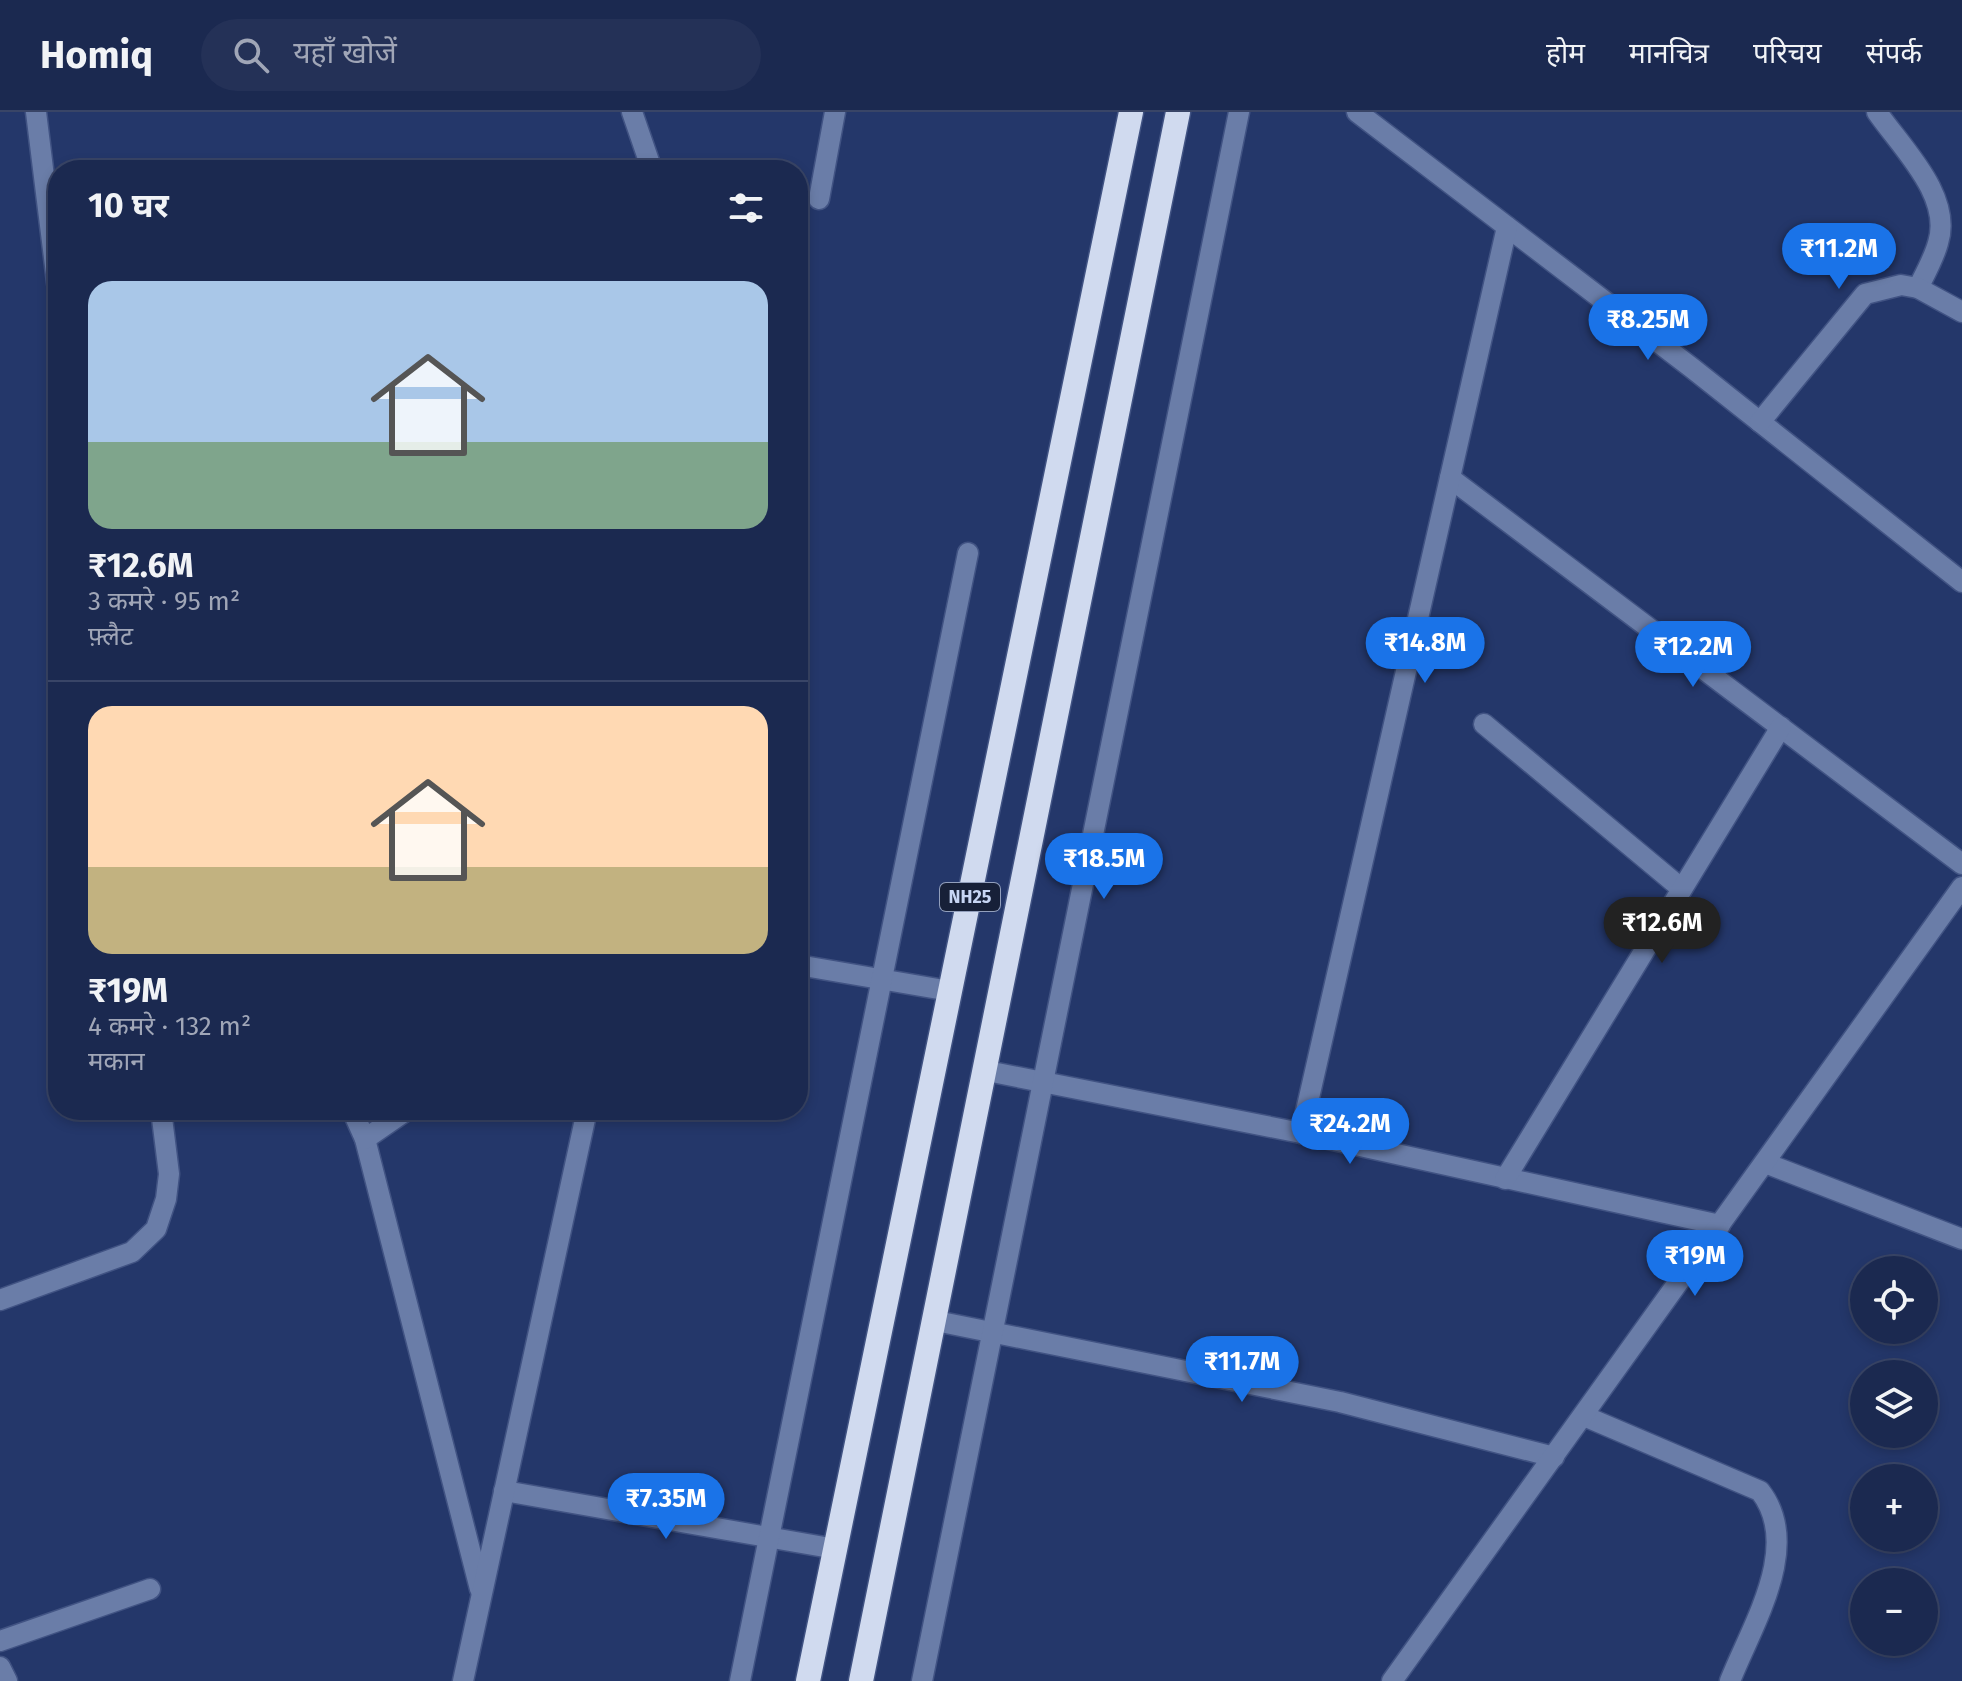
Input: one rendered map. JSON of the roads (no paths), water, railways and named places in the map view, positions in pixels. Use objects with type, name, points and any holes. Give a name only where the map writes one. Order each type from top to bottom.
[{"type":"highway","name":"NH25","points":[[808,1681],[1131,112]]},
{"type":"highway","name":"NH25","points":[[861,1681],[987,1071],[1178,112]]},
{"type":"street","points":[[36,112],[48,209]]},
{"type":"street","points":[[632,112],[649,160]]},
{"type":"street","points":[[819,199],[835,112]]},
{"type":"street","points":[[922,1681],[1046,1082],[1239,112]]},
{"type":"street","points":[[1357,112],[1760,422],[1962,582]]},
{"type":"street","points":[[1877,112],[1934,195],[1941,217],[1939,241],[1918,288]]},
{"type":"street","points":[[1301,1133],[1507,227]]},
{"type":"street","points":[[1760,422],[1865,294],[1901,285],[1918,288],[1962,312]]},
{"type":"street","points":[[1450,478],[1962,864]]},
{"type":"street","points":[[740,1681],[968,553]]},
{"type":"street","points":[[1484,724],[1682,889]]},
{"type":"street","points":[[1505,1179],[1781,727]]},
{"type":"street","points":[[1392,1681],[1962,887]]},
{"type":"street","points":[[808,967],[950,991]]},
{"type":"street","points":[[987,1071],[1301,1133],[1720,1225]]},
{"type":"street","points":[[0,1300],[132,1252],[156,1229],[166,1199],[169,1174],[162,1120]]},
{"type":"street","points":[[356,1120],[365,1139],[481,1596]]},
{"type":"street","points":[[365,1139],[393,1120]]},
{"type":"street","points":[[463,1681],[585,1120]]},
{"type":"street","points":[[1765,1163],[1962,1239]]},
{"type":"street","points":[[936,1321],[1340,1402],[1554,1457]]},
{"type":"street","points":[[1584,1416],[1760,1491],[1773,1508],[1777,1538],[1774,1571],[1730,1681]]},
{"type":"street","points":[[504,1491],[836,1549]]},
{"type":"street","points":[[0,1641],[150,1589]]},
{"type":"street","points":[[0,1667],[7,1681]]}]
